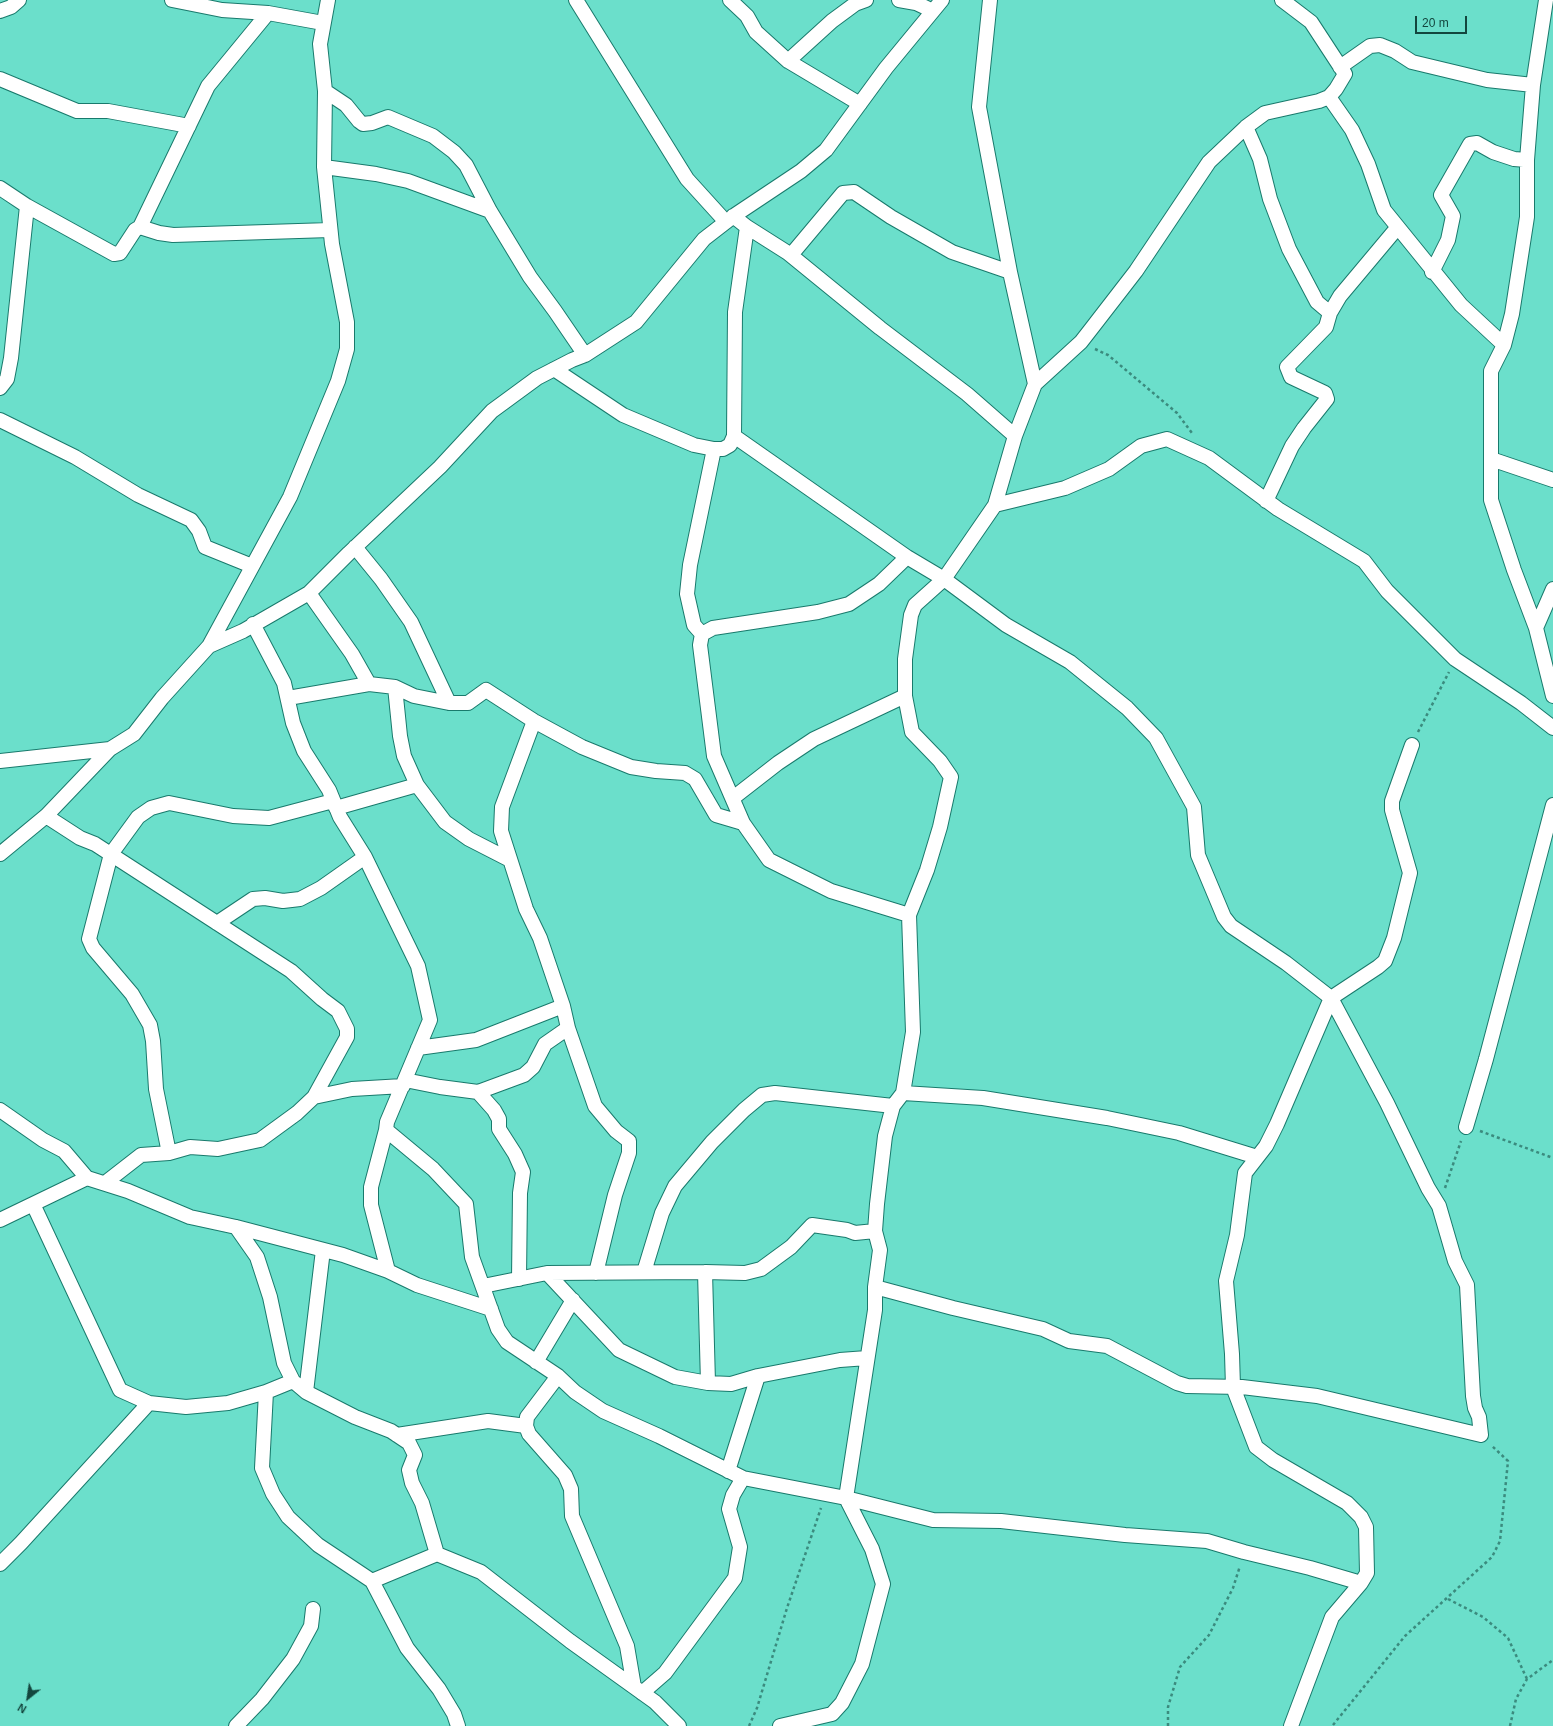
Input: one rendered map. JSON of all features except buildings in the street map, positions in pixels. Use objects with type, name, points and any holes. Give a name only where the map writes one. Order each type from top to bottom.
[{"type":"street","points":[[0,11],[11,7],[19,0]]},
{"type":"street","points":[[172,0],[222,10],[268,13],[323,23]]},
{"type":"street","points":[[0,854],[46,816],[110,749],[134,734],[162,698],[209,646],[290,497],[335,388],[347,349],[347,322],[330,230],[324,167],[325,91],[320,44],[328,0]]},
{"type":"street","points":[[576,0],[687,179],[729,219],[747,227],[791,255],[880,328],[968,394],[1015,436]]},
{"type":"street","points":[[730,0],[748,16],[756,32],[788,61],[860,104]]},
{"type":"street","points":[[788,61],[832,21],[855,4],[866,0]]},
{"type":"street","points":[[899,0],[938,5]]},
{"type":"street","points":[[990,0],[979,107],[1010,272],[1035,384]]},
{"type":"street","points":[[780,1726],[832,1714],[842,1703],[862,1664],[883,1584],[872,1549],[846,1498],[875,1310],[875,1287],[880,1250],[875,1231],[885,1136],[893,1106],[903,1093],[913,1032],[909,915],[927,870],[940,827],[951,777],[940,761],[912,732],[905,696],[905,659],[911,615],[915,605],[944,578],[995,505],[1015,436],[1035,384],[1081,342],[1136,271],[1209,162],[1246,127],[1265,114],[1319,101],[1329,97],[1345,74],[1311,22],[1282,0]]},
{"type":"street","points":[[1546,0],[1534,85],[1527,160],[1526,217],[1512,314],[1504,345],[1491,371],[1491,500],[1514,570],[1536,628],[1553,696]]},
{"type":"street","points":[[209,646],[243,631],[309,593],[355,547],[440,467],[492,411],[537,378],[585,355],[636,322],[704,239],[729,219],[801,171],[826,150],[886,68],[938,5]]},
{"type":"street","points":[[0,188],[28,206],[114,254],[120,253],[135,230],[140,227],[208,86],[268,13]]},
{"type":"street","points":[[1340,67],[1370,46],[1380,45],[1395,51],[1412,62],[1487,80],[1534,85]]},
{"type":"street","points":[[0,79],[77,110],[108,110],[189,126]]},
{"type":"street","points":[[325,91],[346,105],[363,124],[372,123],[388,117],[433,136],[454,152],[466,165],[490,211],[530,277],[585,355]]},
{"type":"street","points":[[1329,97],[1352,130],[1368,164],[1384,210],[1432,272],[1461,305],[1504,345]]},
{"type":"street","points":[[1246,127],[1260,159],[1270,200],[1289,249],[1317,302],[1330,313]]},
{"type":"street","points":[[1432,272],[1448,240],[1453,216],[1441,195],[1470,144],[1477,143],[1493,152],[1514,159],[1527,160]]},
{"type":"street","points":[[324,167],[376,174],[408,181],[490,211]]},
{"type":"street","points":[[791,255],[843,193],[854,192],[891,217],[952,252],[1010,272]]},
{"type":"street","points":[[0,388],[7,379],[11,358],[28,206]]},
{"type":"street","points":[[140,227],[159,234],[173,235],[330,230]]},
{"type":"street","points":[[554,369],[623,415],[694,445],[714,449],[723,449],[730,445],[734,436],[735,312],[747,227]]},
{"type":"street","points":[[1266,501],[1292,446],[1327,399],[1326,393],[1291,377],[1287,367],[1326,327],[1330,313],[1340,296],[1397,228]]},
{"type":"street","points":[[0,420],[75,457],[138,495],[191,520],[199,531],[205,547],[252,566]]},
{"type":"street","points":[[734,436],[907,557],[944,578],[1006,625],[1070,662],[1127,708],[1156,738],[1194,807],[1198,855],[1224,917],[1230,926],[1286,963],[1331,998],[1387,1103],[1428,1188],[1440,1206],[1456,1261],[1467,1285],[1473,1396],[1475,1408],[1480,1417],[1481,1435],[1317,1396],[1233,1387],[1187,1386],[1177,1383],[1107,1346],[1069,1341],[1043,1329],[875,1287]]},
{"type":"street","points":[[995,505],[1065,488],[1109,469],[1141,446],[1167,439],[1209,458],[1266,501],[1364,562],[1387,591],[1455,659],[1521,703],[1553,728]]},
{"type":"street","points":[[702,634],[694,626],[687,594],[690,565],[714,449]]},
{"type":"street","points":[[1491,460],[1553,480]]},
{"type":"street","points":[[355,547],[381,579],[411,622],[448,703]]},
{"type":"street","points":[[907,557],[879,584],[850,604],[818,612],[712,628],[702,634],[700,645],[714,756],[743,823],[769,860],[830,891],[909,915]]},
{"type":"street","points":[[1536,628],[1553,589]]},
{"type":"street","points":[[309,593],[352,654],[368,684]]},
{"type":"street","points":[[253,624],[284,683],[293,723],[304,751],[329,790],[335,804],[365,857],[418,966],[430,1020],[385,1127],[386,1130],[371,1187],[371,1204],[388,1271]]},
{"type":"street","points":[[288,698],[368,684],[395,688],[414,696],[448,703],[468,702],[486,690],[534,721],[582,747],[631,766],[656,771],[685,773],[695,779],[716,815],[743,823]]},
{"type":"street","points":[[395,688],[400,736],[404,756],[417,785],[445,822],[469,839],[510,860]]},
{"type":"street","points":[[732,798],[778,763],[814,740],[905,696]]},
{"type":"street","points":[[534,721],[502,807],[501,831],[526,909],[540,938],[563,1006],[568,1028],[595,1106],[616,1131],[629,1141],[629,1153],[615,1195],[596,1273]]},
{"type":"street","points":[[1290,1726],[1332,1617],[1361,1583],[1367,1573],[1366,1527],[1361,1517],[1346,1503],[1273,1460],[1256,1447],[1233,1387],[1226,1281],[1237,1235],[1245,1173],[1257,1157],[1277,1124],[1331,998],[1385,961],[1394,938],[1410,873],[1392,810],[1392,801],[1412,745]]},
{"type":"street","points":[[0,761],[110,749]]},
{"type":"street","points":[[169,1153],[156,1089],[153,1041],[150,1025],[132,994],[93,948],[89,939],[111,854],[138,818],[151,808],[169,803],[233,816],[269,818],[417,785]]},
{"type":"street","points":[[1466,1127],[1486,1059],[1553,805]]},
{"type":"street","points":[[46,816],[64,829],[80,838],[86,839],[111,854],[217,924],[292,971],[322,999],[338,1011],[347,1029],[347,1037],[314,1098],[297,1114],[260,1140],[218,1149],[190,1147],[169,1153],[141,1155],[105,1183]]},
{"type":"street","points":[[217,924],[253,899],[265,898],[283,901],[300,899],[321,888],[365,857]]},
{"type":"street","points":[[418,1048],[476,1040],[563,1006]]},
{"type":"street","points":[[314,1098],[352,1089],[404,1083],[478,1092],[524,1075],[533,1067],[545,1044],[568,1028]]},
{"type":"street","points":[[478,1092],[499,1118],[499,1128],[515,1154],[523,1172],[520,1193],[519,1279]]},
{"type":"street","points":[[644,1272],[662,1213],[675,1186],[712,1142],[744,1110],[762,1095],[775,1093],[893,1106]]},
{"type":"street","points":[[903,1093],[983,1098],[1107,1118],[1179,1133],[1257,1157]]},
{"type":"street","points":[[0,1110],[43,1140],[64,1151],[87,1178],[105,1183],[190,1217],[236,1227],[343,1255],[388,1271],[417,1285],[491,1310]]},
{"type":"street","points":[[386,1130],[433,1169],[466,1204],[472,1257],[498,1329],[507,1342],[558,1376],[575,1392],[603,1411],[659,1436],[743,1478],[846,1498],[933,1520],[1001,1520],[1125,1535],[1207,1541],[1361,1583]]},
{"type":"street","points":[[0,1220],[87,1178]]},
{"type":"street","points":[[33,1204],[120,1390],[149,1403],[186,1407],[228,1403],[266,1392],[294,1381]]},
{"type":"street","points":[[483,1286],[547,1273],[705,1272],[745,1274],[761,1269],[791,1247],[812,1226],[855,1233],[875,1231]]},
{"type":"street","points":[[236,1227],[257,1257],[270,1297],[284,1363],[294,1381],[306,1392],[397,1435],[409,1443],[415,1455],[409,1470],[412,1483],[422,1503],[437,1554]]},
{"type":"street","points":[[306,1392],[323,1250]]},
{"type":"street","points":[[705,1272],[708,1383]]},
{"type":"street","points":[[547,1273],[619,1350],[675,1377],[708,1383],[731,1384],[758,1376],[840,1360],[867,1358]]},
{"type":"street","points":[[536,1362],[573,1300]]},
{"type":"street","points":[[558,1376],[527,1417],[526,1426],[529,1434],[565,1475],[571,1489],[572,1516],[627,1646],[638,1690]]},
{"type":"street","points":[[728,1471],[758,1376]]},
{"type":"street","points":[[266,1392],[262,1468],[273,1494],[288,1517],[318,1545],[372,1581],[407,1648],[440,1689],[454,1714],[458,1726]]},
{"type":"street","points":[[0,1564],[149,1403]]},
{"type":"street","points":[[397,1435],[488,1421],[526,1426]]},
{"type":"street","points":[[638,1690],[665,1673],[735,1578],[740,1547],[728,1509],[732,1495],[743,1478]]},
{"type":"street","points":[[372,1581],[437,1554],[482,1572],[570,1641],[655,1702],[679,1726]]},
{"type":"street","points":[[236,1726],[262,1699],[293,1659],[311,1626],[313,1609]]},
{"type":"path","points":[[1081,342],[1108,355],[1177,412],[1209,458]]},
{"type":"path","points":[[1412,745],[1455,659]]},
{"type":"path","points":[[1440,1206],[1466,1127],[1553,1158]]},
{"type":"path","points":[[1333,1725],[1404,1636],[1424,1616],[1448,1598],[1492,1557],[1500,1541],[1508,1461],[1481,1435]]},
{"type":"path","points":[[749,1726],[757,1708],[787,1608],[826,1495]]},
{"type":"path","points":[[1168,1726],[1168,1707],[1180,1666],[1209,1635],[1233,1588],[1244,1552]]},
{"type":"path","points":[[1448,1598],[1483,1617],[1508,1638],[1527,1679]]},
{"type":"path","points":[[1510,1726],[1516,1699],[1527,1679],[1553,1660]]},
{"type":"path","points":[[1546,1664],[1553,1663]]}]
